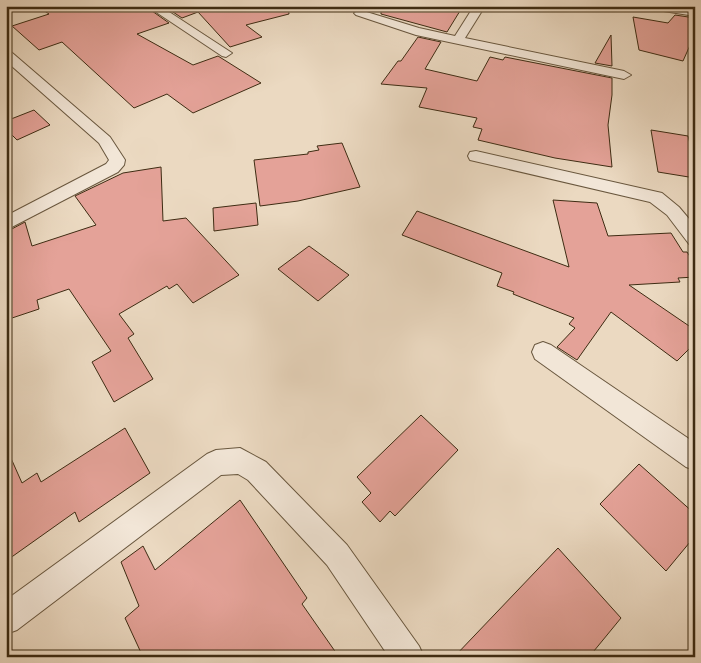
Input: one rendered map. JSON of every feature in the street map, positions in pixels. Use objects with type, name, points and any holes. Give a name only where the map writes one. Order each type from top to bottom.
[{"type":"street","points":[[152,6],[226,53]]},
{"type":"street","points":[[458,40],[480,6]]},
{"type":"street","points":[[652,6],[695,13]]},
{"type":"street","points":[[360,13],[392,25],[624,75]]},
{"type":"street","points":[[6,54],[110,147],[117,162],[112,168],[6,224]]},
{"type":"street","points":[[476,156],[575,180],[648,195],[687,216],[695,239]]},
{"type":"street","points":[[543,352],[695,458]]},
{"type":"street","points":[[6,619],[216,463],[240,461],[257,471],[337,555],[408,657]]},
{"type":"building","points":[[37,6],[145,6],[169,23],[137,34],[193,65],[218,56],[261,83],[193,113],[167,94],[134,108],[62,42],[39,50],[12,26],[49,14]]},
{"type":"building","points":[[164,6],[288,6],[289,14],[246,25],[262,37],[230,47],[198,12],[182,18]]},
{"type":"building","points":[[381,6],[463,6],[447,32],[381,14]]},
{"type":"building","points":[[675,15],[695,18],[695,34],[683,61],[639,50],[633,17],[668,23]]},
{"type":"building","points":[[611,35],[612,66],[595,63]]},
{"type":"building","points":[[418,37],[441,42],[425,69],[477,81],[490,57],[503,60],[505,57],[612,78],[608,125],[612,167],[555,158],[478,140],[482,129],[473,127],[477,118],[419,107],[427,88],[381,84]]},
{"type":"building","points":[[34,110],[50,125],[17,140],[6,129],[6,121]]},
{"type":"building","points":[[651,130],[688,136],[695,163],[695,178],[658,172]]},
{"type":"building","points":[[342,143],[360,187],[298,201],[260,206],[254,160],[308,154],[308,152],[319,150],[317,146]]},
{"type":"building","points":[[161,167],[163,221],[186,218],[239,275],[193,303],[177,284],[169,289],[167,286],[119,314],[134,334],[128,338],[153,379],[114,402],[92,362],[111,351],[69,289],[37,300],[39,309],[6,320],[6,232],[25,222],[32,246],[96,225],[75,196],[123,173]]},
{"type":"building","points":[[553,200],[597,203],[608,236],[671,233],[683,252],[687,252],[695,264],[695,277],[678,278],[680,282],[629,285],[695,330],[695,343],[677,361],[611,312],[577,360],[557,347],[575,328],[569,324],[574,318],[497,286],[502,273],[402,235],[417,211],[569,267]]},
{"type":"building","points":[[256,203],[258,225],[214,231],[213,208]]},
{"type":"building","points":[[309,246],[349,275],[318,301],[278,269]]},
{"type":"building","points":[[421,415],[458,450],[395,516],[390,511],[380,522],[362,502],[371,493],[357,477]]},
{"type":"building","points":[[125,428],[150,473],[79,522],[75,512],[6,561],[6,447],[22,483],[37,473],[41,482]]},
{"type":"building","points":[[639,464],[695,514],[695,536],[666,571],[600,504]]},
{"type":"building","points":[[240,500],[307,598],[302,604],[339,657],[143,657],[125,618],[139,606],[121,562],[143,546],[155,570]]},
{"type":"building","points":[[558,548],[621,618],[589,657],[454,657]]}]
